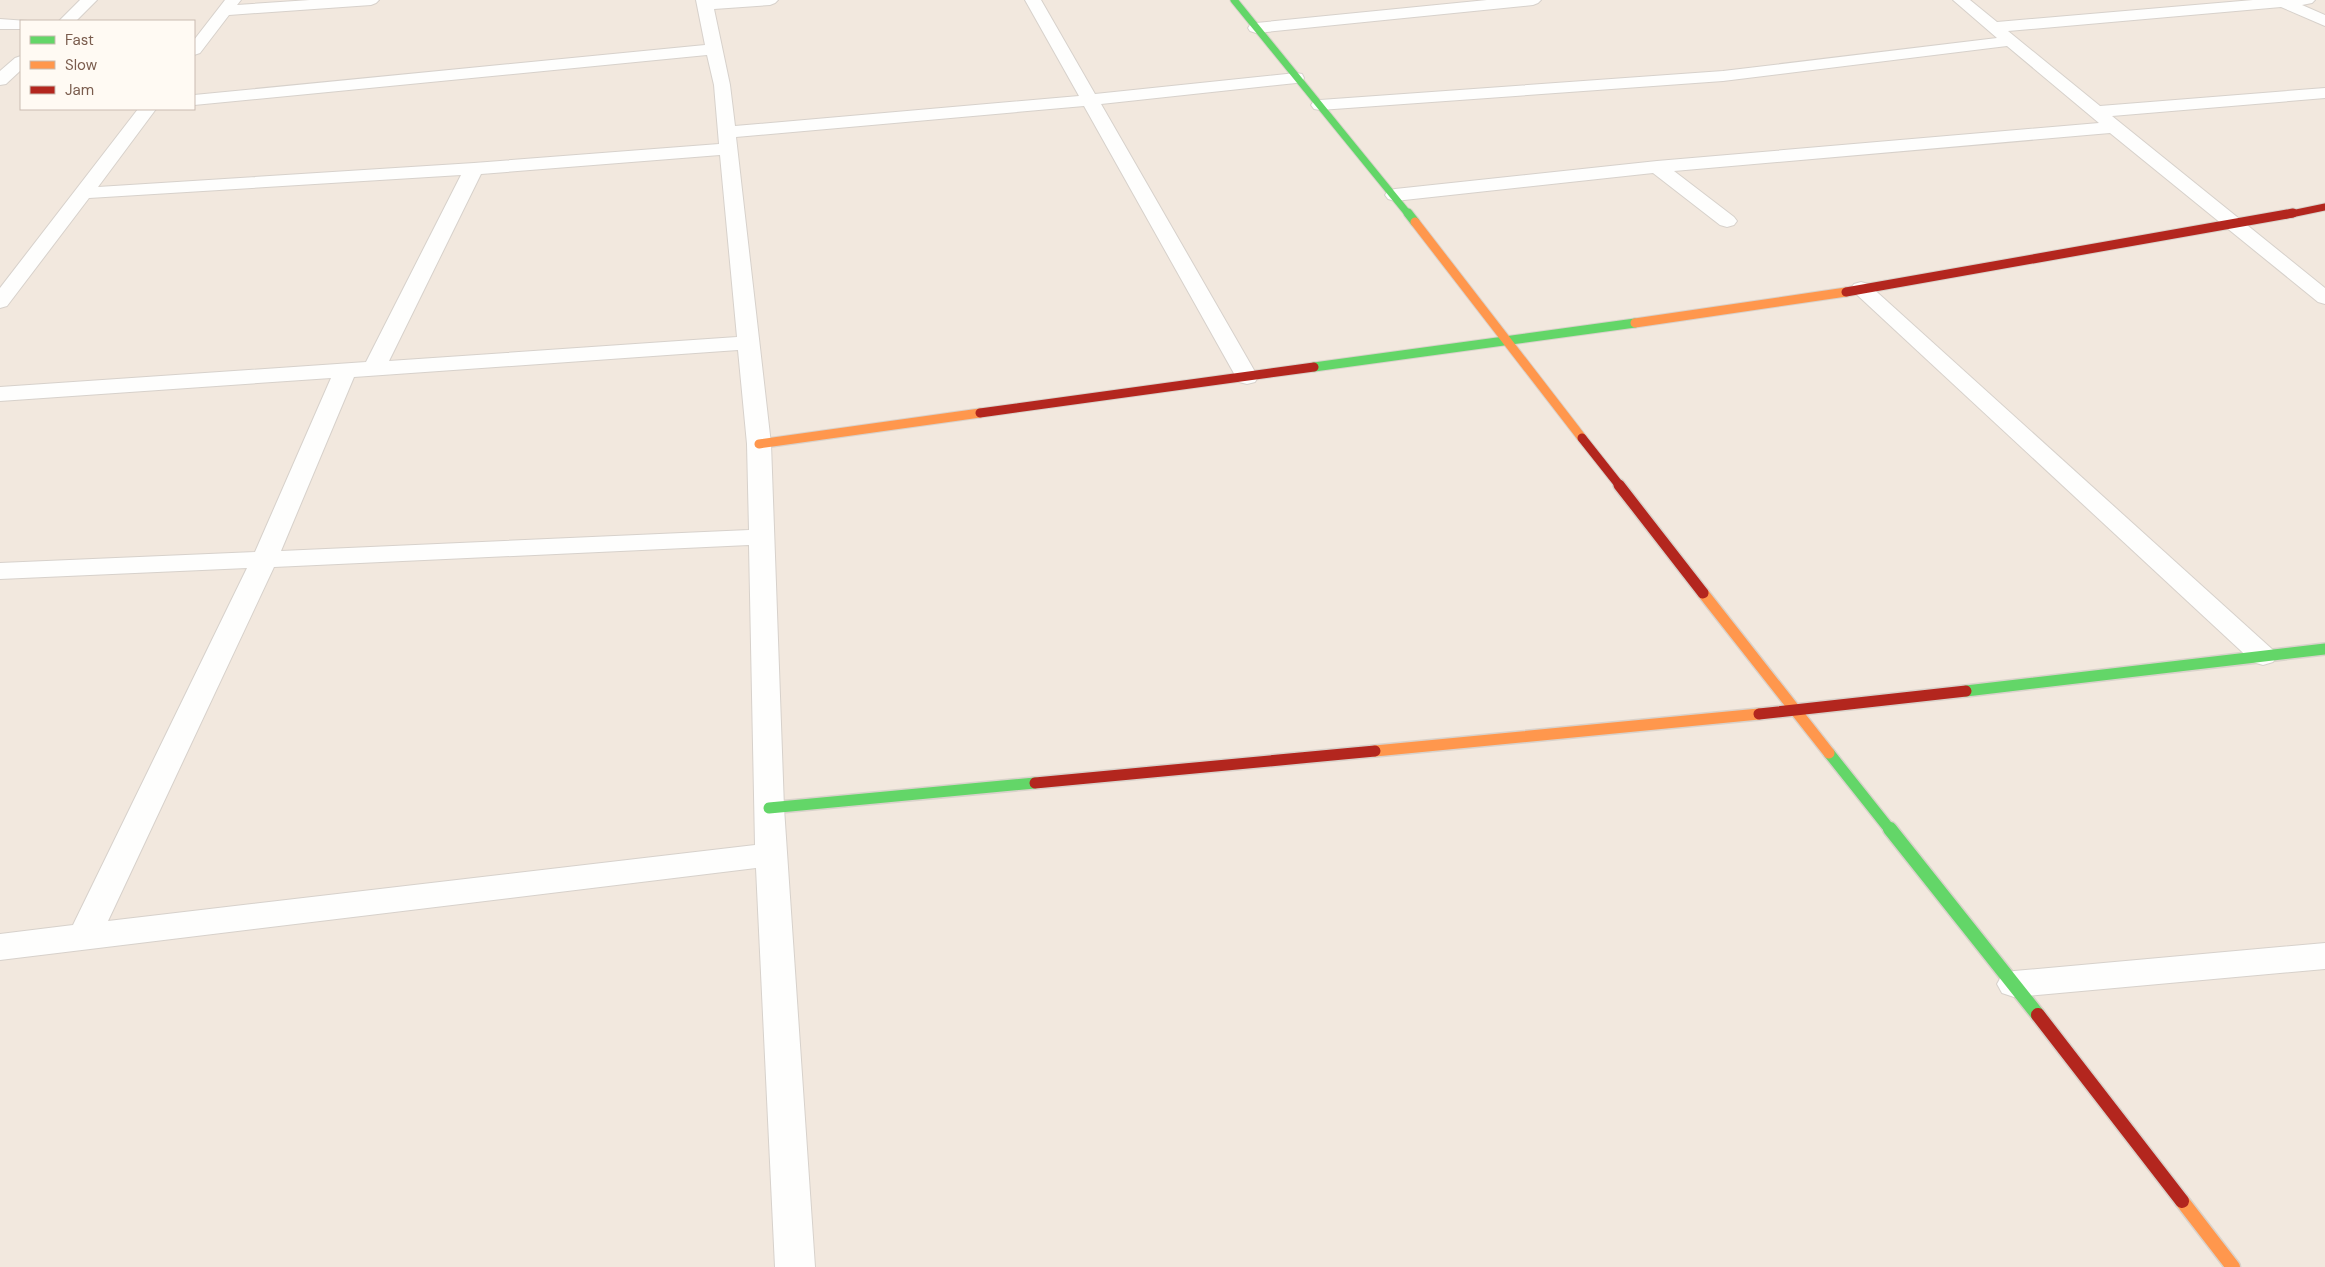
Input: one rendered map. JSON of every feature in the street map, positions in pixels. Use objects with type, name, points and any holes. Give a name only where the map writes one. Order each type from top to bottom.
[{"type":"street","points":[[68,20],[89,0]]},
{"type":"street","points":[[195,49],[229,6],[371,0]]},
{"type":"street","points":[[770,0],[704,2],[722,85],[729,140],[759,444],[760,537],[769,808],[795,1267]]},
{"type":"street","points":[[1033,0],[1248,377]]},
{"type":"street","points":[[1234,0],[1296,78],[1395,195],[1506,342],[1795,711],[2014,984],[2233,1267]]},
{"type":"street","points":[[1256,28],[1424,5],[1533,0]]},
{"type":"street","points":[[1961,0],[2232,225],[2325,298]]},
{"type":"street","points":[[1994,27],[2307,0]]},
{"type":"street","points":[[2282,1],[2325,21]]},
{"type":"street","points":[[0,24],[20,24]]},
{"type":"street","points":[[1320,105],[1714,76],[2012,41]]},
{"type":"street","points":[[195,100],[714,49]]},
{"type":"street","points":[[0,80],[20,62]]},
{"type":"street","points":[[85,192],[474,169],[1296,78]]},
{"type":"street","points":[[2096,112],[2325,93]]},
{"type":"street","points":[[0,302],[146,110]]},
{"type":"street","points":[[1395,195],[1657,167],[2114,127]]},
{"type":"street","points":[[1657,167],[1728,221]]},
{"type":"street","points":[[375,367],[474,169]]},
{"type":"street","points":[[759,444],[1785,302],[2232,225],[2325,207]]},
{"type":"street","points":[[1861,288],[2263,656]]},
{"type":"street","points":[[0,394],[748,343]]},
{"type":"street","points":[[84,938],[265,558],[346,369]]},
{"type":"street","points":[[0,571],[760,537]]},
{"type":"street","points":[[769,808],[1795,711],[2325,649]]},
{"type":"street","points":[[0,947],[773,854]]},
{"type":"street","points":[[2014,984],[2325,956]]},
{"type":"shaded area","points":[[0,0],[2325,0],[2325,1267],[0,1267]]},
{"type":"traffic: fast","points":[[1234,0],[1415,222]]},
{"type":"traffic: fast","points":[[1314,367],[1635,323]]},
{"type":"traffic: fast","points":[[1966,691],[2325,649]]},
{"type":"traffic: fast","points":[[1829,753],[2038,1015]]},
{"type":"traffic: fast","points":[[769,808],[1035,783]]},
{"type":"traffic: slow","points":[[1415,222],[1582,438]]},
{"type":"traffic: slow","points":[[1635,323],[1846,292]]},
{"type":"traffic: slow","points":[[759,444],[980,413]]},
{"type":"traffic: slow","points":[[1703,593],[1829,753]]},
{"type":"traffic: slow","points":[[1375,751],[1759,714]]},
{"type":"traffic: slow","points":[[2182,1201],[2233,1267]]},
{"type":"traffic: jam","points":[[1846,292],[2233,225],[2325,207]]},
{"type":"traffic: jam","points":[[980,413],[1314,367]]},
{"type":"traffic: jam","points":[[1582,438],[1703,593]]},
{"type":"traffic: jam","points":[[1759,714],[1966,691]]},
{"type":"traffic: jam","points":[[1035,783],[1375,751]]},
{"type":"traffic: jam","points":[[2038,1015],[2182,1201]]}]
